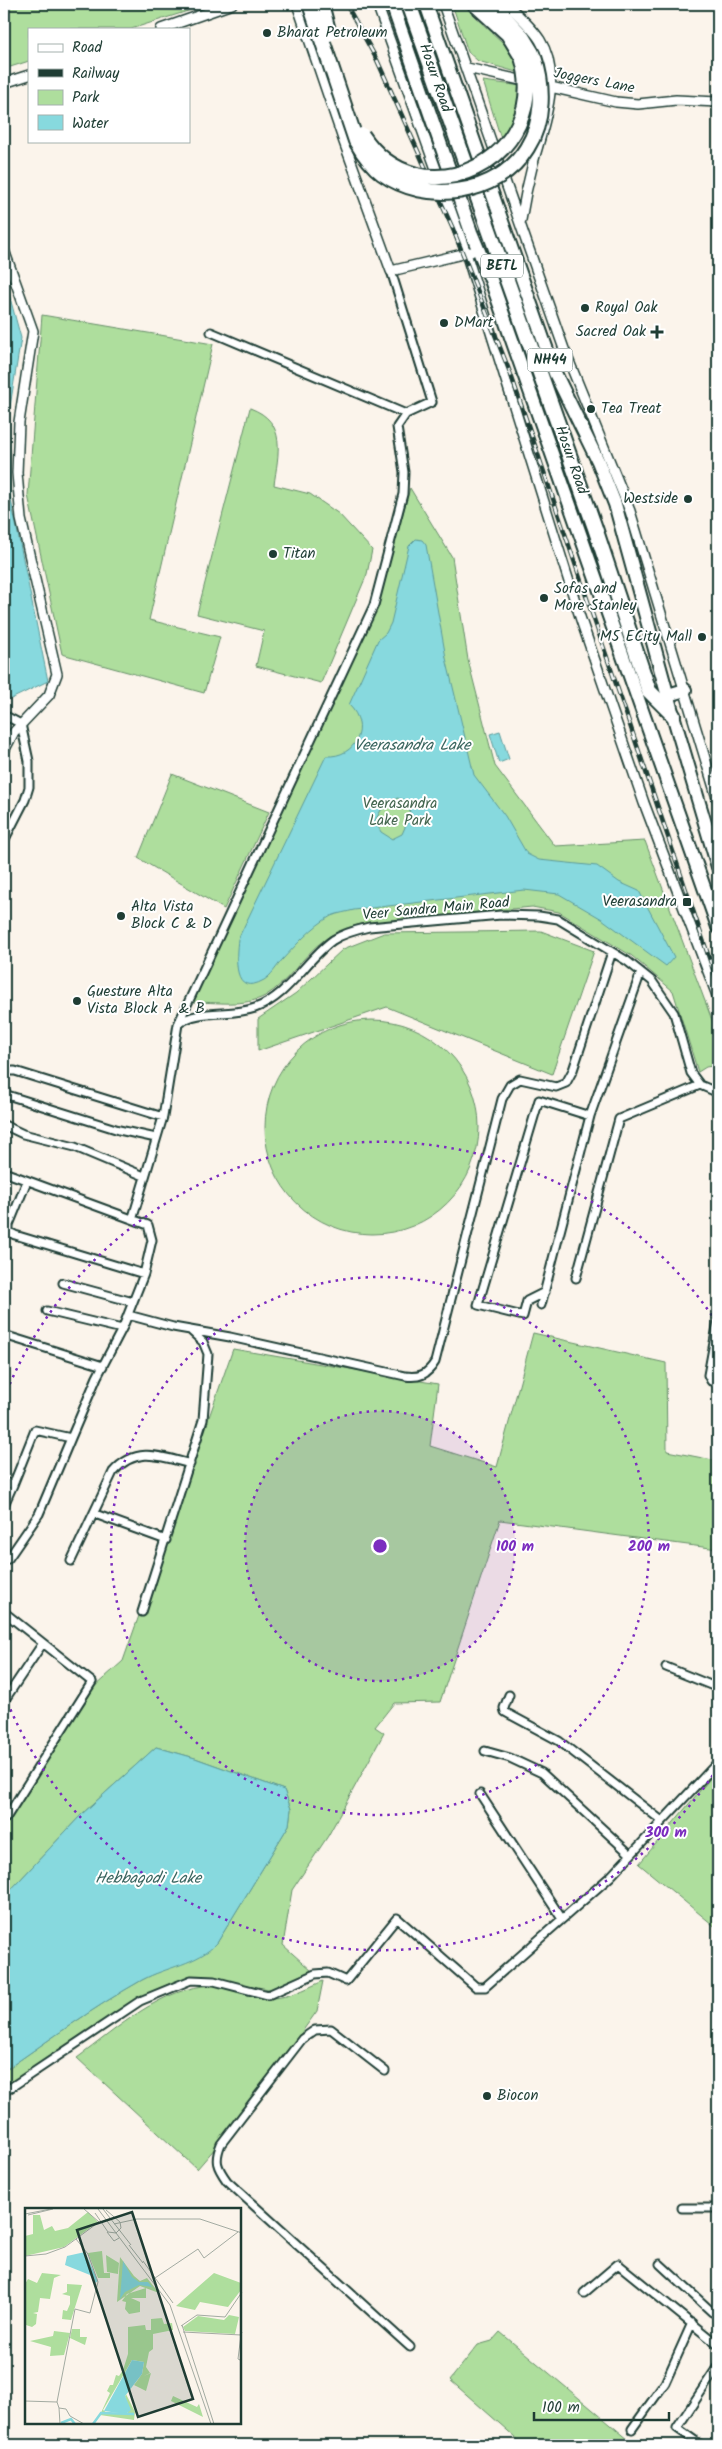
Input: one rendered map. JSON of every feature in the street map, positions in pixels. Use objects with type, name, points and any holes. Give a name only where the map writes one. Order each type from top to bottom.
[{"type":"highway","points":[[310,4],[356,141],[368,159],[382,173],[396,182],[432,193],[451,192],[485,184],[512,167],[527,148],[540,109],[540,76],[528,57],[508,34],[476,4]]},
{"type":"highway","points":[[320,4],[351,109],[362,136],[385,161],[413,174],[434,177],[456,176],[485,164],[506,146],[522,119],[528,57],[521,35],[492,4]]},
{"type":"highway","name":"Hosur Road","points":[[392,4],[472,251],[491,280],[718,926]]},
{"type":"highway","name":"BETL","points":[[409,4],[595,528],[649,691],[673,716]]},
{"type":"highway","name":"Hosur Road","points":[[426,4],[554,373],[598,462],[615,504],[673,716],[718,867]]},
{"type":"highway","points":[[668,695],[686,690]]},
{"type":"highway","points":[[702,879],[718,874]]},
{"type":"street","points":[[164,28],[232,4]]},
{"type":"street","points":[[133,1217],[163,1116],[178,1024],[374,605],[403,494],[404,472],[397,427],[406,414],[432,402],[392,270],[342,136],[297,4]]},
{"type":"street","points":[[377,4],[472,251],[581,620],[647,810],[718,998]]},
{"type":"street","points":[[443,4],[521,220],[564,349],[630,511],[686,690],[718,801]]},
{"type":"street","points":[[506,4],[527,23],[541,42],[548,61],[550,87],[541,138],[528,182],[521,220]]},
{"type":"street","name":"Joggers Lane","points":[[467,68],[616,102],[638,104],[676,100],[718,102]]},
{"type":"street","points":[[4,83],[28,75]]},
{"type":"street","points":[[4,250],[33,332],[19,422],[16,473],[22,519],[58,674],[49,695],[21,724],[4,751]]},
{"type":"street","points":[[392,270],[472,251]]},
{"type":"street","points":[[212,332],[406,414]]},
{"type":"street","points":[[4,715],[21,724],[29,761],[29,787],[25,800],[4,842]]},
{"type":"street","name":"Veer Sandra Main Road","points":[[178,1024],[188,1016],[205,1016],[255,1008],[283,991],[332,941],[348,932],[369,927],[501,914],[540,916],[558,919],[590,936],[627,961],[652,981],[674,1013],[691,1073],[700,1085]]},
{"type":"street","points":[[128,1315],[191,1331],[230,1337],[405,1376],[422,1376],[429,1371],[435,1362],[502,1099],[510,1085],[520,1079],[556,1087],[566,1083],[573,1070],[612,952]]},
{"type":"street","points":[[541,1305],[590,1116],[641,972]]},
{"type":"street","points":[[4,1072],[15,1071],[163,1116]]},
{"type":"street","points":[[576,1278],[619,1119],[700,1085],[718,1090]]},
{"type":"street","points":[[4,1094],[119,1130],[156,1138]]},
{"type":"street","points":[[545,1292],[527,1301],[523,1316],[478,1304],[539,1100],[590,1116]]},
{"type":"street","points":[[4,1125],[23,1134],[82,1150],[144,1176]]},
{"type":"street","points":[[4,1172],[75,1199],[133,1217],[148,1224],[152,1240],[144,1274],[128,1315],[103,1366],[39,1514],[8,1559]]},
{"type":"street","points":[[28,1181],[8,1225],[12,1234],[144,1274]]},
{"type":"street","points":[[63,1283],[133,1302]]},
{"type":"street","points":[[47,1311],[122,1329]]},
{"type":"street","points":[[718,1321],[708,1375],[711,1381],[718,1382]]},
{"type":"street","points":[[142,1612],[204,1420],[208,1354],[203,1342],[191,1331]]},
{"type":"street","points":[[4,1335],[103,1366]]},
{"type":"street","points":[[4,1505],[35,1430],[71,1438]]},
{"type":"street","points":[[71,1561],[95,1514],[113,1472],[121,1463],[131,1458],[159,1456],[190,1464]]},
{"type":"street","points":[[4,1482],[13,1485]]},
{"type":"street","points":[[95,1514],[166,1540]]},
{"type":"street","points":[[4,1612],[92,1682],[6,1818],[4,1817]]},
{"type":"street","points":[[4,1701],[43,1643]]},
{"type":"street","points":[[666,1667],[718,1688]]},
{"type":"street","points":[[509,1695],[504,1708],[505,1712],[558,1741],[662,1821]]},
{"type":"street","points":[[485,1751],[510,1758],[542,1773],[630,1854]]},
{"type":"street","points":[[4,2092],[140,2001],[191,1980],[214,1981],[268,1995],[315,1974],[328,1973],[346,1981],[397,1918],[476,1987],[485,1987],[611,1876],[718,1762]]},
{"type":"street","points":[[480,1794],[562,1919]]},
{"type":"street","points":[[385,2071],[330,2029],[315,2030],[302,2039],[221,2144],[216,2156],[216,2165],[227,2181],[410,2347]]},
{"type":"street","points":[[682,2208],[718,2208]]},
{"type":"street","points":[[584,2293],[618,2264],[718,2345]]},
{"type":"street","points":[[660,2264],[712,2312],[718,2314]]},
{"type":"street","points":[[632,2429],[666,2383],[692,2323]]},
{"type":"street","points":[[701,2445],[677,2428],[718,2366]]},
{"type":"street","points":[[4,2441],[9,2445]]},
{"type":"green space","points":[[4,4],[210,4],[134,28],[28,28],[28,61],[4,69]]},
{"type":"green space","points":[[452,4],[464,4],[473,15],[515,54],[520,73],[478,61],[468,52]]},
{"type":"green space","points":[[483,81],[522,86],[520,108],[502,142]]},
{"type":"green space","points":[[42,315],[213,344],[149,620],[220,637],[204,693],[62,654],[28,495]]},
{"type":"green space","points":[[250,408],[262,414],[275,430],[278,440],[278,451],[274,485],[310,494],[339,514],[372,550],[367,574],[321,683],[256,666],[264,631],[197,614]]},
{"type":"green space","name":"Veerasandra Lake","points":[[410,488],[452,557],[468,660],[495,766],[555,846],[645,841],[718,1036],[718,1065],[706,1067],[698,1072],[673,991],[632,956],[559,912],[532,907],[366,923],[355,926],[339,931],[316,946],[281,984],[265,996],[239,1003],[193,1002],[377,606]]},
{"type":"green space","points":[[172,774],[269,812],[224,909],[138,858]]},
{"type":"green space","points":[[541,931],[594,951],[552,1074],[387,1007],[258,1051],[258,1019],[296,993],[343,949],[384,933]]},
{"type":"green space","points":[[361,1020],[383,1020],[403,1024],[423,1032],[448,1051],[467,1076],[475,1096],[479,1127],[475,1158],[467,1178],[448,1203],[423,1222],[403,1230],[383,1234],[361,1234],[341,1230],[321,1222],[304,1210],[289,1195],[277,1178],[269,1158],[265,1138],[265,1116],[269,1096],[277,1076],[289,1059],[304,1044],[321,1032],[341,1024]]},
{"type":"green space","points":[[533,1333],[666,1363],[667,1451],[718,1461],[718,1549],[500,1520],[440,1702],[394,1703],[375,1727],[384,1733],[328,1836],[292,1890],[283,1945],[312,1971],[274,1990],[198,1976],[173,1982],[132,2001],[4,2088],[4,2071],[72,2024],[142,1980],[189,1960],[217,1943],[289,1825],[291,1809],[284,1790],[195,1758],[156,1747],[82,1814],[4,1897],[4,1826],[94,1687],[123,1661],[233,1349],[438,1384],[430,1446],[497,1467]]},
{"type":"green space","points":[[718,1769],[718,1929],[639,1864]]},
{"type":"green space","points":[[323,1981],[317,2011],[235,2125],[197,2169],[77,2058],[141,2011],[176,1993],[195,1987],[214,1985],[255,1996],[276,1998],[293,1994]]},
{"type":"green space","points":[[500,2332],[635,2445],[524,2445],[450,2380],[478,2345],[492,2341]]},
{"type":"water","points":[[4,287],[7,287],[21,338],[8,419],[10,495],[48,681],[9,700],[4,682]]},
{"type":"water","name":"Veerasandra Lake","points":[[416,539],[422,540],[426,545],[446,658],[474,775],[505,816],[527,854],[539,860],[597,866],[619,882],[639,891],[674,957],[666,966],[602,919],[559,894],[524,890],[354,910],[334,915],[324,920],[305,936],[267,978],[254,984],[246,984],[241,980],[237,965],[238,939],[326,756],[345,752],[357,739],[359,722],[356,713],[349,705],[378,640],[386,633],[391,623],[409,546]],"holes":[[[397,798],[409,801],[410,816],[402,834],[392,839],[381,832],[375,821],[381,810]]]},
{"type":"water","points":[[500,731],[509,759],[499,763],[490,734]]},
{"type":"water","name":"Hebbagodi Lake","points":[[156,1747],[195,1758],[284,1790],[291,1809],[289,1825],[217,1943],[209,1950],[191,1961],[151,1976],[124,1990],[4,2071],[4,1897],[82,1814]]},
{"type":"railway","points":[[346,4],[377,60],[453,229],[511,375],[718,984]]},
{"type":"place","name":"Bharat Petroleum","points":[[267,33]]},
{"type":"place","name":"Royal Oak","points":[[585,308]]},
{"type":"place","name":"DMart","points":[[444,323]]},
{"type":"place","name":"Sacred Oak","points":[[657,332]]},
{"type":"place","name":"Tea Treat","points":[[591,409]]},
{"type":"place","name":"Westside","points":[[688,499]]},
{"type":"place","name":"Titan","points":[[273,554]]},
{"type":"place","name":"Sofas and More Stanley","points":[[544,598]]},
{"type":"place","name":"M5 ECity Mall","points":[[702,637]]},
{"type":"place","name":"Veerasandra","points":[[687,902]]},
{"type":"place","name":"Alta Vista Block C & D","points":[[121,916]]},
{"type":"place","name":"Guesture Alta Vista Block A & B","points":[[77,1001]]},
{"type":"place","name":"Biocon","points":[[487,2096]]},
{"type":"park label","name":"Veerasandra Lake Park","points":[[400,812]]}]
